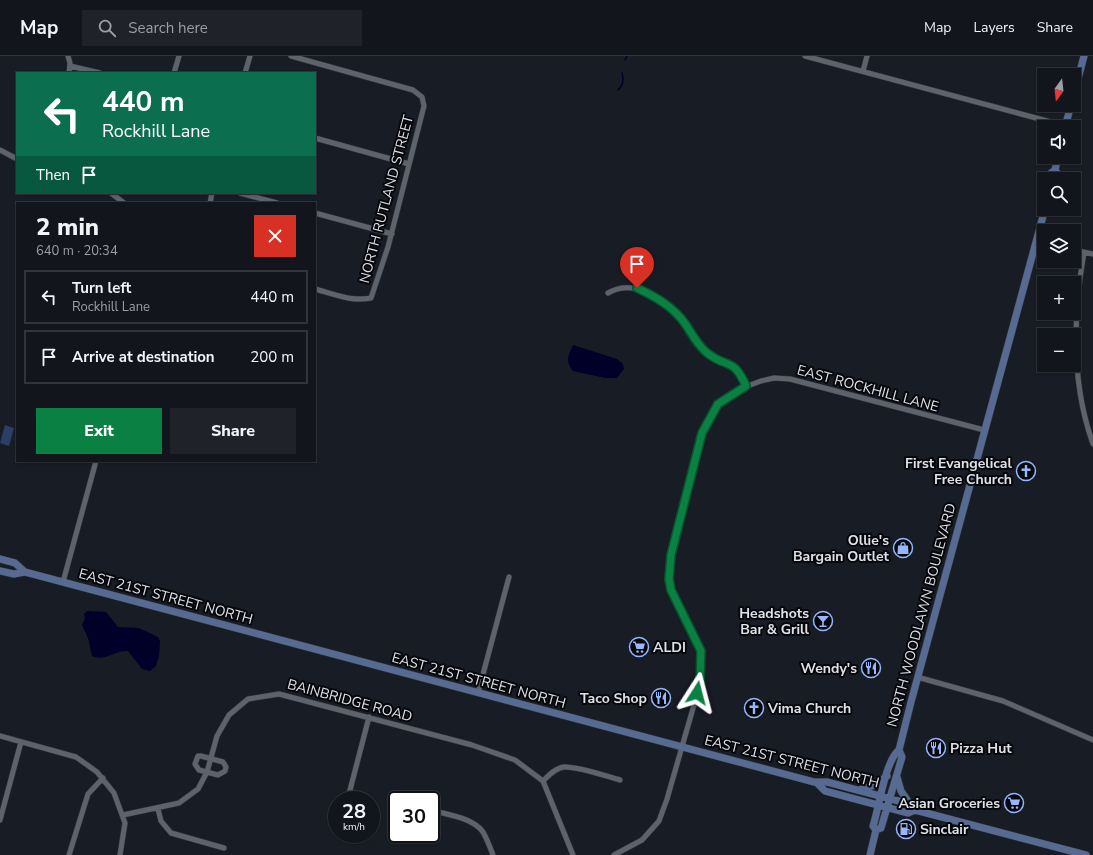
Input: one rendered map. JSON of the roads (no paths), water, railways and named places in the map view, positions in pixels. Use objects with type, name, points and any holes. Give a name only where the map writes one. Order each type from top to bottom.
[{"type":"main road","points":[[1081,68],[1084,56]]},
{"type":"main road","points":[[1052,172],[1055,170],[1056,164]]},
{"type":"main road","name":"NORTH WOODLAWN BOULEVARD","points":[[870,855],[876,830],[874,826],[887,776],[894,755],[899,750],[984,430],[1037,251]]},
{"type":"main road","name":"EAST 21ST STREET NORTH","points":[[0,559],[15,563],[25,572]]},
{"type":"main road","name":"EAST 21ST STREET NORTH","points":[[0,571],[14,574],[25,572],[817,783],[827,782],[858,790],[913,807],[1086,855]]},
{"type":"main road","name":"NORTH WOODLAWN BOULEVARD","points":[[876,830],[881,828],[890,799],[902,757],[899,750]]},
{"type":"main road","points":[[858,790],[875,786],[887,776]]},
{"type":"main road","points":[[817,783],[825,791],[908,813],[913,807],[901,791],[896,777]]},
{"type":"street","points":[[68,56],[70,66],[69,72]]},
{"type":"street","points":[[174,72],[179,56]]},
{"type":"street","points":[[245,72],[250,56]]},
{"type":"street","name":"NORTH RUTLAND STREET","points":[[291,56],[413,90],[422,97],[424,106],[392,234],[378,281],[371,298],[362,300],[316,289]]},
{"type":"street","points":[[805,56],[1044,120]]},
{"type":"street","points":[[863,71],[867,56]]},
{"type":"street","points":[[70,66],[96,72]]},
{"type":"street","points":[[316,138],[409,164]]},
{"type":"street","points":[[0,150],[16,158]]},
{"type":"street","points":[[111,194],[123,202]]},
{"type":"street","points":[[244,194],[272,202]]},
{"type":"street","points":[[316,213],[392,234]]},
{"type":"street","points":[[1081,251],[1093,254]]},
{"type":"street","points":[[1084,252],[1079,282],[1075,330],[1079,381],[1093,444]]},
{"type":"street","points":[[608,293],[621,287],[630,287],[655,296],[680,316],[704,351],[712,357],[736,368],[740,372],[746,386]]},
{"type":"street","name":"EAST ROCKHILL LANE","points":[[614,855],[642,840],[659,821],[667,800],[700,684],[701,651],[671,590],[669,579],[671,555],[702,433],[718,404],[746,386],[774,378],[790,379],[984,430]]},
{"type":"street","points":[[63,582],[96,462]]},
{"type":"street","points":[[478,693],[509,577]]},
{"type":"street","points":[[918,677],[1003,701],[1093,740]]},
{"type":"street","name":"BAINBRIDGE ROAD","points":[[122,815],[179,804],[198,789],[207,772],[217,736],[229,715],[248,699],[279,694],[495,751],[516,760],[543,782],[573,855]]},
{"type":"street","points":[[350,791],[369,717]]},
{"type":"street","points":[[0,736],[76,757],[98,772],[114,793],[125,823],[120,855]]},
{"type":"street","points":[[0,820],[21,742]]},
{"type":"street","points":[[201,756],[223,762],[226,767],[222,774],[218,775],[207,772],[196,768],[196,760],[201,756]]},
{"type":"street","points":[[543,782],[553,772],[563,767],[592,772],[620,780]]},
{"type":"street","points":[[69,855],[88,794],[103,778]]},
{"type":"street","points":[[158,809],[161,821],[171,833],[224,848]]},
{"type":"street","points":[[440,813],[465,820],[475,825],[482,832],[493,855]]},
{"type":"waterway","points":[[625,60],[627,56]]},
{"type":"waterway","points":[[618,90],[623,83],[622,73]]},
{"type":"place","name":"First Evangelical Free Church","points":[[1026,471]]},
{"type":"place","name":"Ollie's Bargain Outlet","points":[[903,548]]},
{"type":"place","name":"Headshots Bar & Grill","points":[[823,621]]},
{"type":"place","name":"ALDI","points":[[639,647]]},
{"type":"place","name":"Wendy's","points":[[871,668]]},
{"type":"place","name":"Taco Shop","points":[[661,698]]},
{"type":"place","name":"Vima Church","points":[[754,708]]},
{"type":"place","name":"Pizza Hut","points":[[936,748]]},
{"type":"place","name":"Asian Groceries","points":[[1014,803]]},
{"type":"place","name":"Sinclair","points":[[906,829]]}]
